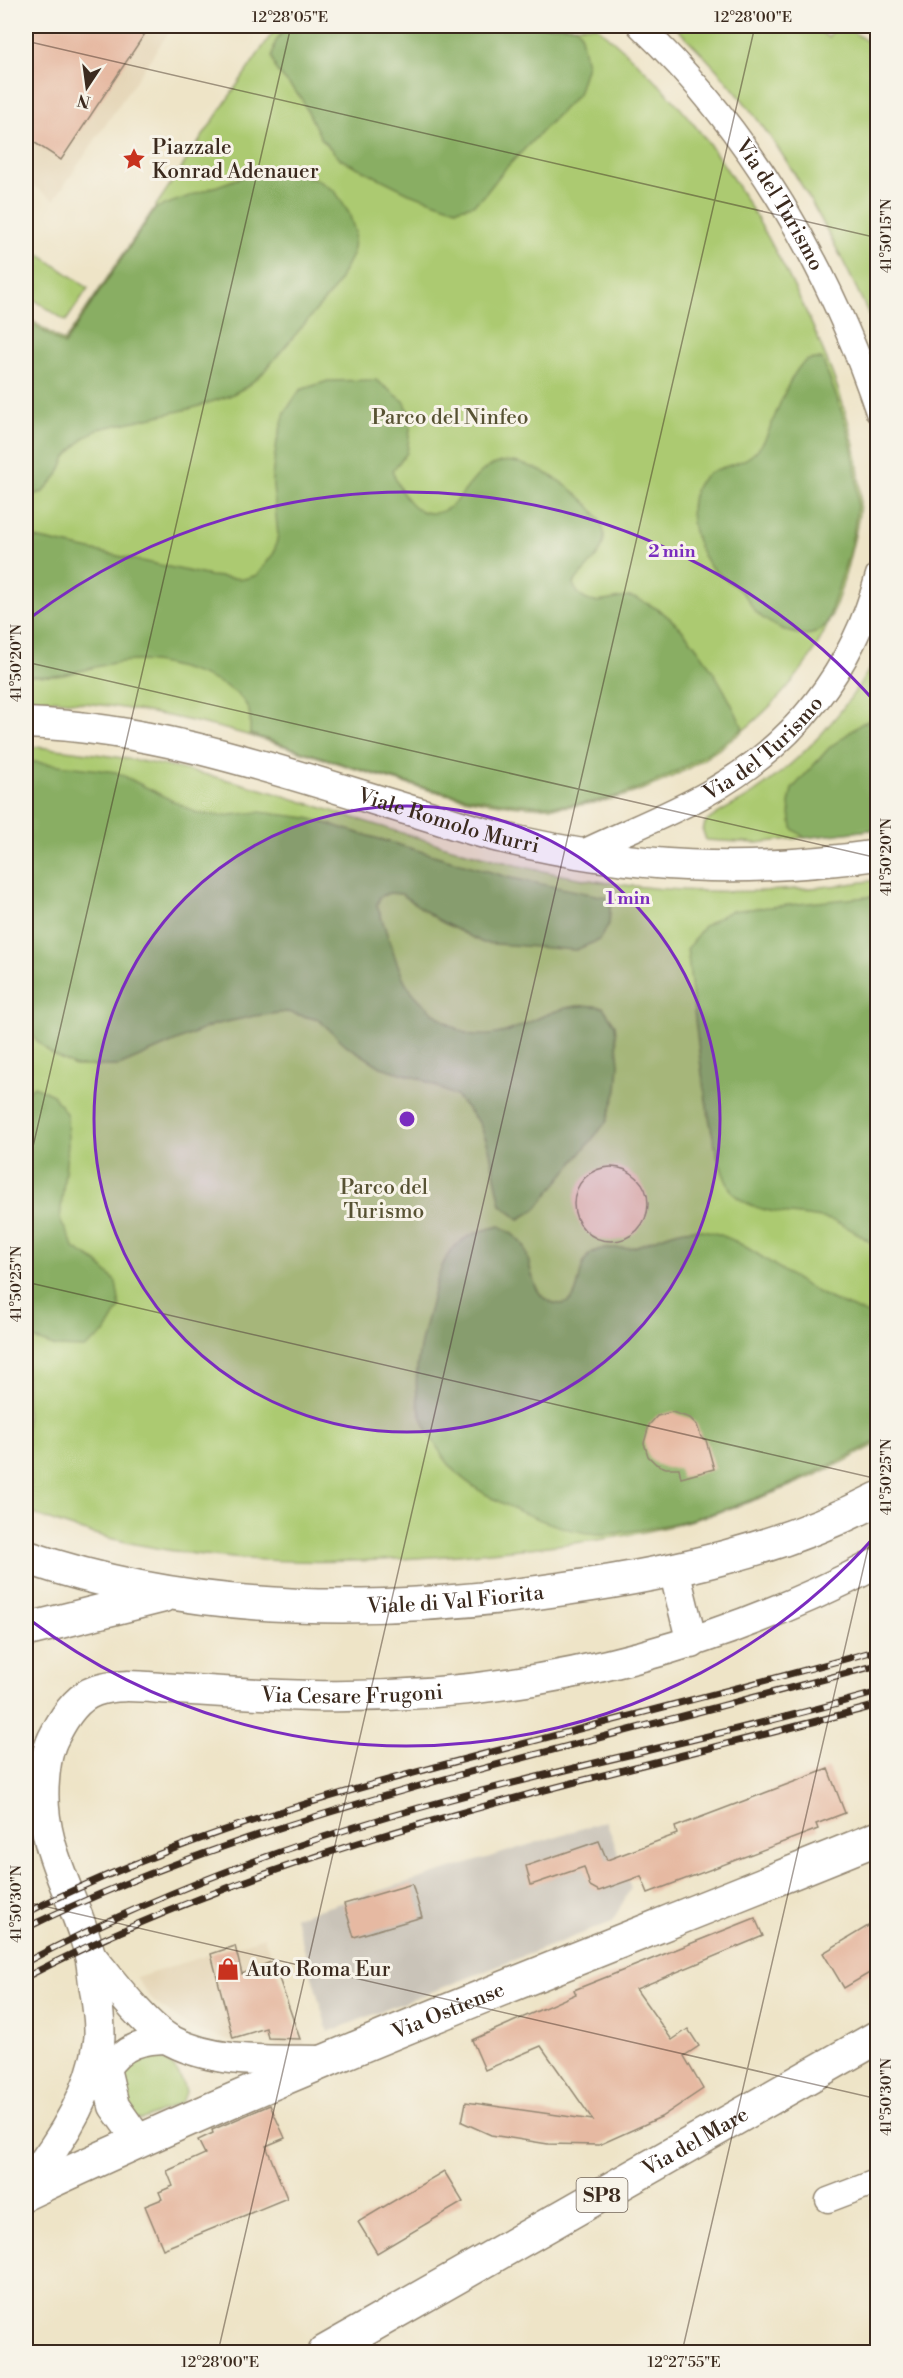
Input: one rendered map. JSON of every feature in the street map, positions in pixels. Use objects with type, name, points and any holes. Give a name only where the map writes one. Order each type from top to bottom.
[{"type":"main road","name":"Viale di Val Fiorita","points":[[26,1557],[90,1577],[172,1594],[272,1605],[418,1604],[532,1594],[674,1570],[797,1534],[878,1498]]},
{"type":"main road","points":[[26,1630],[172,1594]]},
{"type":"main road","name":"Via Ostiense","points":[[26,2193],[138,2140],[327,2061],[878,1838]]},
{"type":"main road","name":"Via del Mare","points":[[325,2352],[878,2037]]},
{"type":"street","name":"Via del Turismo","points":[[640,26],[723,117],[767,178],[832,301],[878,412]]},
{"type":"street","name":"Via del Turismo","points":[[579,854],[708,793],[751,764],[792,730],[839,671],[859,630],[878,574]]},
{"type":"street","name":"Viale Romolo Murri","points":[[26,723],[63,725],[122,733],[204,750],[502,838],[579,854],[637,862],[718,868],[790,866],[878,855]]},
{"type":"street","name":"Via Cesare Frugoni","points":[[90,1955],[48,1841],[43,1790],[48,1753],[55,1734],[76,1705],[93,1691],[128,1687],[259,1695],[352,1696],[466,1690],[522,1683],[601,1668],[692,1643],[785,1606],[878,1563]]},
{"type":"street","points":[[674,1570],[692,1643]]},
{"type":"street","points":[[90,1955],[135,2008],[171,2041],[204,2052],[233,2058],[327,2061]]},
{"type":"street","points":[[90,1955],[103,2056],[114,2106],[138,2140]]},
{"type":"street","points":[[26,2186],[61,2139],[87,2079],[103,2056],[119,2054],[132,2045],[171,2041]]},
{"type":"street","points":[[828,2200],[878,2181]]},
{"type":"shaded area","points":[[26,26],[173,26],[54,200],[26,181]]},
{"type":"shaded area","points":[[606,1821],[631,1888],[612,1922],[328,2032],[295,1917]]},
{"type":"shaded area","points":[[264,1937],[305,2045],[276,2046],[267,2038],[265,2027],[249,2025],[249,2035],[236,2043],[192,2029],[153,2001],[136,1978]]},
{"type":"green space","name":"Parco del Ninfeo","points":[[277,26],[596,26],[649,74],[696,127],[748,203],[776,252],[826,357],[844,409],[856,457],[860,498],[856,529],[836,605],[818,644],[806,663],[761,715],[720,748],[674,776],[625,796],[573,806],[534,807],[494,803],[452,796],[410,785],[251,736],[195,722],[111,706],[26,698],[26,317],[64,342]]},
{"type":"green space","points":[[286,26],[575,26],[580,31],[587,65],[578,94],[504,170],[483,197],[473,205],[456,209],[409,193],[340,159],[321,138],[301,98],[276,70],[272,57],[275,43]]},
{"type":"green space","points":[[674,26],[811,26],[828,37],[837,26],[844,26],[877,48],[877,332],[836,247],[791,168],[739,95]]},
{"type":"green space","points":[[285,170],[316,179],[335,191],[349,213],[355,232],[352,255],[335,288],[262,374],[246,387],[229,396],[193,408],[99,429],[84,438],[66,457],[58,475],[43,492],[26,497],[26,320],[64,345],[156,208],[256,172]]},
{"type":"green space","points":[[26,245],[88,288],[66,321],[26,294]]},
{"type":"green space","points":[[822,359],[851,443],[856,479],[856,513],[846,561],[827,623],[817,632],[802,634],[784,630],[760,616],[734,585],[714,570],[698,544],[691,512],[694,493],[700,482],[707,474],[737,463],[757,451],[765,439],[795,372],[808,360]]},
{"type":"green space","points":[[376,380],[405,402],[411,421],[407,453],[392,471],[406,498],[416,508],[423,512],[441,512],[450,507],[480,474],[501,462],[514,462],[530,467],[548,474],[565,485],[594,511],[602,525],[604,539],[596,557],[573,584],[578,593],[590,601],[597,602],[634,598],[665,614],[679,627],[705,659],[743,728],[712,750],[643,787],[606,799],[564,805],[520,804],[474,798],[426,788],[250,734],[249,710],[237,694],[212,679],[181,668],[152,662],[130,661],[63,675],[26,676],[26,536],[210,576],[244,579],[257,575],[274,553],[278,535],[272,477],[277,441],[285,412],[300,390],[328,381]]},
{"type":"green space","points":[[877,655],[877,829],[757,843],[706,840],[703,831],[705,823],[771,780],[823,732],[853,695]]},
{"type":"green space","points":[[877,717],[877,829],[805,838],[792,828],[789,804],[792,789],[829,748],[861,724]]},
{"type":"green space","name":"Parco del Turismo","points":[[26,746],[115,757],[203,774],[261,789],[465,852],[589,880],[661,889],[733,892],[805,889],[877,880],[877,1444],[785,1488],[738,1506],[667,1527],[577,1543],[449,1556],[326,1561],[265,1560],[203,1555],[143,1546],[84,1531],[26,1511]]},
{"type":"green space","points":[[26,761],[116,772],[197,813],[222,816],[259,812],[308,818],[511,878],[611,898],[609,924],[599,940],[576,950],[483,943],[440,921],[401,894],[389,893],[380,897],[377,905],[396,961],[408,987],[445,1022],[466,1033],[498,1034],[567,1008],[590,1005],[603,1007],[615,1025],[619,1064],[617,1090],[607,1121],[535,1210],[519,1219],[501,1205],[489,1148],[480,1124],[456,1096],[421,1079],[381,1067],[346,1045],[319,1020],[287,1012],[213,1025],[119,1066],[75,1066],[51,1054],[26,1030]]},
{"type":"green space","points":[[878,896],[877,1247],[849,1228],[830,1220],[758,1208],[737,1197],[726,1182],[717,1155],[703,1081],[687,949],[704,926],[730,911]]},
{"type":"green space","points":[[34,1086],[53,1095],[67,1115],[68,1144],[60,1219],[75,1249],[97,1262],[116,1282],[120,1307],[105,1333],[84,1348],[56,1347],[26,1336],[26,1092]]},
{"type":"green space","points":[[500,1226],[522,1243],[536,1287],[546,1300],[554,1303],[564,1304],[571,1300],[583,1266],[593,1252],[633,1247],[675,1232],[693,1229],[718,1234],[734,1241],[809,1287],[877,1318],[877,1441],[789,1485],[727,1508],[664,1526],[616,1533],[600,1534],[564,1528],[522,1512],[482,1492],[453,1469],[441,1454],[421,1416],[416,1386],[419,1351],[443,1263],[458,1244],[468,1237]]},
{"type":"green space","points":[[150,2054],[174,2067],[181,2078],[185,2092],[181,2103],[141,2120],[134,2117],[119,2079],[131,2059]]},
{"type":"building","points":[[26,26],[150,26],[61,160],[26,137]]},
{"type":"building","points":[[611,1167],[632,1173],[642,1183],[648,1204],[642,1225],[632,1235],[611,1241],[590,1235],[580,1225],[574,1204],[580,1183],[590,1173]]},
{"type":"building","points":[[672,1412],[690,1418],[697,1425],[701,1437],[706,1440],[714,1469],[681,1478],[679,1468],[666,1468],[656,1464],[648,1456],[644,1443],[649,1425],[657,1416]]},
{"type":"building","points":[[828,1769],[845,1813],[816,1824],[818,1829],[648,1893],[641,1876],[599,1891],[590,1886],[584,1867],[531,1885],[526,1866],[599,1841],[607,1860],[677,1834],[675,1827]]},
{"type":"building","points":[[412,1884],[422,1917],[354,1937],[344,1904]]},
{"type":"building","points":[[755,1918],[763,1936],[636,1989],[672,2040],[688,2029],[699,2046],[684,2056],[703,2089],[661,2117],[599,2145],[548,2144],[491,2135],[462,2122],[466,2102],[593,2120],[541,2046],[485,2070],[472,2040],[576,1994],[574,1990]]},
{"type":"building","points":[[878,1920],[878,1968],[844,1988],[823,1953]]},
{"type":"building","points":[[235,1946],[242,1974],[273,1961],[300,2039],[268,2038],[266,2028],[233,2038],[211,1954]]},
{"type":"building","points":[[270,2105],[285,2138],[266,2146],[287,2198],[163,2249],[145,2206],[162,2199],[159,2192],[173,2186],[167,2171],[205,2154],[198,2140],[213,2133],[212,2130]]},
{"type":"building","points":[[444,2171],[463,2202],[377,2253],[358,2222]]},
{"type":"railway","points":[[26,1913],[139,1862],[254,1820],[372,1784],[878,1650]]},
{"type":"railway","points":[[26,1928],[128,1882],[180,1862],[340,1809],[448,1778],[878,1665]]},
{"type":"railway","points":[[26,1962],[159,1899],[251,1862],[344,1830],[512,1783],[878,1692]]},
{"type":"railway","points":[[26,1977],[127,1929],[230,1887],[336,1850],[552,1788],[878,1705]]},
{"type":"place","name":"Piazzale Konrad Adenauer","points":[[134,159]]},
{"type":"place","name":"Auto Roma Eur","points":[[228,1969]]}]
